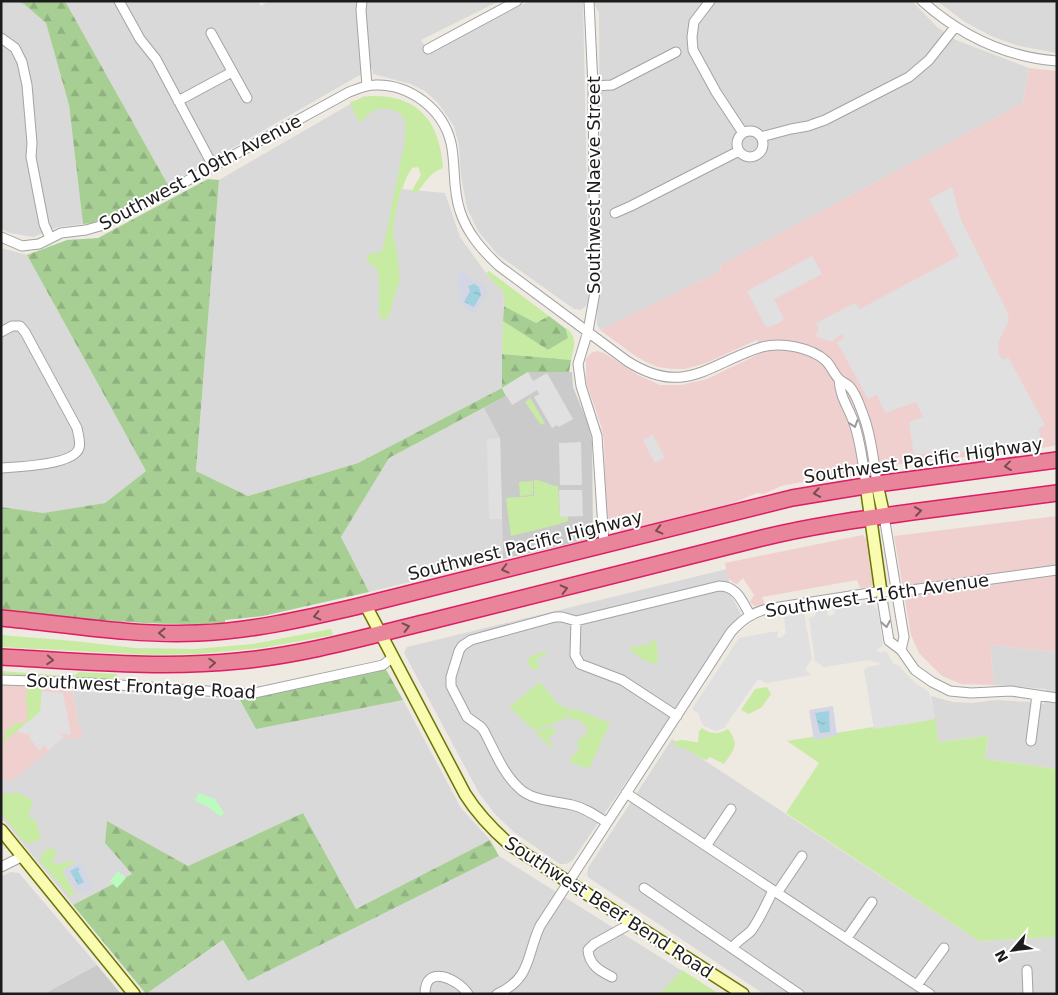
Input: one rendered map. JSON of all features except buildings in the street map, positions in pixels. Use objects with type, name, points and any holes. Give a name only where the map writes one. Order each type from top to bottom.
[{"type":"highway","name":"Southwest Pacific Highway","points":[[1,618],[156,633],[228,631],[286,623],[792,498],[872,484],[1057,460]]},
{"type":"highway","points":[[1,657],[152,665],[238,662],[320,648],[380,634],[762,538],[877,517],[1057,493]]},
{"type":"main road","points":[[872,484],[877,517],[881,592]]},
{"type":"main road","name":"Southwest Beef Bend Road","points":[[365,604],[465,794],[491,828],[509,844],[743,994]]},
{"type":"main road","points":[[1,830],[134,994]]},
{"type":"street","points":[[119,1],[140,38],[156,59],[213,166]]},
{"type":"street","points":[[362,1],[361,10],[367,86],[387,86],[404,90],[420,98],[431,107],[444,125],[450,141],[456,198],[463,220],[486,254],[499,266],[635,366],[658,375],[675,377],[700,374],[748,352],[777,345],[793,347],[816,354],[830,365],[838,379],[839,392],[851,414],[858,433],[872,484]]},
{"type":"street","points":[[428,49],[516,1]]},
{"type":"street","name":"Southwest Naeve Street","points":[[589,1],[593,86],[595,292],[588,331],[578,364],[579,376],[598,436],[604,544]]},
{"type":"street","points":[[710,1],[694,22],[693,50],[716,92],[743,133]]},
{"type":"street","points":[[922,1],[955,27],[993,46],[1034,58],[1057,61]]},
{"type":"street","points":[[761,138],[825,120],[909,77],[929,60],[955,27]]},
{"type":"street","points":[[211,33],[247,98]]},
{"type":"street","points":[[1,38],[15,48],[22,62],[27,85],[32,143],[30,157],[44,224],[50,238]]},
{"type":"street","points":[[593,86],[612,84],[676,52]]},
{"type":"street","points":[[178,101],[232,72]]},
{"type":"street","name":"Southwest 109th Avenue","points":[[1,237],[22,246],[39,244],[61,233],[100,226],[349,92],[367,86]]},
{"type":"street","points":[[753,132],[761,138],[762,147],[756,155],[747,156],[739,151],[737,141],[743,133],[753,132]]},
{"type":"street","points":[[615,212],[631,206],[739,151]]},
{"type":"street","points":[[1,332],[12,326],[20,326],[25,332],[77,428],[80,438],[79,449],[65,460],[1,468]]},
{"type":"street","points":[[877,517],[897,591],[904,637],[901,650]]},
{"type":"street","name":"Southwest 116th Avenue","points":[[497,994],[508,989],[519,980],[526,968],[535,936],[540,926],[606,822],[740,622],[750,615],[767,609],[881,592],[1057,570]]},
{"type":"street","points":[[606,822],[588,811],[573,805],[528,795],[509,778],[481,727],[465,714],[451,686],[451,677],[462,646],[471,640],[555,617],[576,621],[719,586],[728,586],[735,591],[750,615]]},
{"type":"street","points":[[881,592],[889,641],[901,650],[915,670],[932,682],[950,690],[972,693],[1010,691],[1057,698]]},
{"type":"street","points":[[576,621],[575,655],[580,664],[622,680],[677,716]]},
{"type":"street","name":"Southwest Frontage Road","points":[[3,680],[90,683],[250,694],[382,665],[393,657]]},
{"type":"street","points":[[1031,741],[1036,695]]},
{"type":"street","points":[[626,793],[930,994]]},
{"type":"street","points":[[706,846],[731,809]]},
{"type":"street","points":[[1,867],[23,856]]},
{"type":"street","points":[[733,948],[755,925],[775,892],[802,856]]},
{"type":"street","points":[[644,888],[799,994]]},
{"type":"street","points":[[847,938],[872,902]]},
{"type":"street","points":[[612,977],[599,971],[592,964],[588,958],[588,950],[594,944],[632,923]]},
{"type":"street","points":[[917,985],[944,948]]},
{"type":"street","points":[[1027,970],[1028,994]]},
{"type":"street","points":[[425,994],[425,987],[433,976],[441,975],[463,987],[468,994]]},
{"type":"shaded area","points":[[1,1],[17,1],[24,4],[46,23],[69,105],[83,224],[58,227],[33,237],[10,233],[1,229]]},
{"type":"shaded area","points":[[65,1],[258,1],[261,6],[269,1],[499,1],[421,40],[429,53],[529,1],[583,1],[589,294],[587,305],[581,310],[574,309],[498,255],[478,231],[467,208],[461,176],[459,145],[454,126],[438,103],[425,91],[411,84],[373,74],[372,68],[168,185]]},
{"type":"shaded area","points":[[593,1],[912,1],[937,27],[956,40],[1029,68],[1023,103],[719,266],[721,271],[600,330],[597,324],[600,144],[599,13]]},
{"type":"shaded area","points":[[937,1],[1057,1],[1057,53],[1019,46],[991,36],[965,22]]},
{"type":"shaded area","points":[[1029,68],[1057,71],[1057,445],[1017,453],[891,465],[851,477],[818,479],[781,486],[764,494],[757,493],[733,503],[622,531],[613,530],[608,526],[606,519],[604,441],[601,425],[586,382],[586,359],[591,353],[597,351],[604,353],[638,375],[660,385],[681,385],[707,379],[761,353],[757,340],[706,363],[685,369],[658,367],[634,355],[600,330],[721,271],[719,266],[1023,103]]},
{"type":"shaded area","points":[[364,96],[394,103],[408,123],[402,189],[445,193],[460,237],[486,273],[504,293],[502,388],[358,463],[248,496],[196,471],[219,180]]},
{"type":"shaded area","points":[[952,187],[961,220],[1007,311],[1009,320],[998,343],[999,354],[1002,360],[1008,357],[1045,425],[1038,429],[1041,439],[1021,443],[1021,445],[935,455],[934,450],[930,453],[914,455],[909,422],[923,417],[916,402],[885,413],[877,395],[868,399],[837,342],[844,338],[842,334],[832,342],[815,336],[819,330],[816,323],[855,303],[860,309],[959,256],[929,199]]},
{"type":"shaded area","points":[[1,248],[27,255],[146,471],[105,503],[43,513],[1,507]]},
{"type":"shaded area","points":[[812,256],[822,274],[774,299],[784,319],[778,324],[766,327],[747,291]]},
{"type":"shaded area","points":[[464,269],[466,275],[485,285],[488,293],[475,314],[461,305],[458,300],[461,298],[456,284],[459,282],[456,275]]},
{"type":"shaded area","points":[[528,372],[572,372],[573,387],[588,424],[592,441],[593,535],[586,540],[503,559],[500,438],[484,408],[506,396]]},
{"type":"shaded area","points":[[528,372],[533,381],[547,373],[573,419],[559,427],[557,425],[552,428],[534,397],[539,394],[537,390],[512,405],[502,388]]},
{"type":"shaded area","points":[[484,408],[500,438],[503,559],[369,592],[341,537],[389,458]]},
{"type":"shaded area","points":[[653,435],[665,458],[655,463],[643,440]]},
{"type":"shaded area","points":[[500,438],[502,519],[489,519],[487,439]]},
{"type":"shaded area","points":[[581,442],[582,485],[560,485],[559,443]]},
{"type":"shaded area","points":[[559,490],[582,490],[583,516],[560,517]]},
{"type":"shaded area","points":[[1057,516],[1057,652],[990,645],[994,685],[961,684],[942,676],[919,653],[911,635],[894,536]]},
{"type":"shaded area","points":[[863,535],[869,543],[874,584],[870,587],[860,588],[857,580],[762,597],[765,604],[754,606],[750,602],[754,595],[743,578],[737,584],[728,578],[725,563]]},
{"type":"shaded area","points":[[727,569],[732,597],[741,614],[572,861],[560,864],[515,833],[494,813],[479,793],[404,653],[407,647]]},
{"type":"shaded area","points":[[866,603],[873,605],[878,610],[883,646],[876,650],[881,653],[886,651],[893,663],[899,666],[915,683],[929,692],[935,717],[932,720],[874,729],[864,670],[868,667],[882,664],[868,660],[824,667],[815,661],[809,618],[815,616],[816,611],[827,609],[828,615],[831,616],[834,614],[836,607]]},
{"type":"shaded area","points":[[804,613],[812,659],[805,669],[811,675],[767,683],[758,679],[724,728],[715,731],[704,726],[699,714],[692,709],[739,638],[778,631],[777,637],[781,638],[786,633],[784,617]]},
{"type":"shaded area","points":[[990,645],[1057,652],[1057,769],[985,759],[988,736],[939,742],[931,696],[953,702],[972,703],[996,700],[1044,704],[1046,689],[994,685]]},
{"type":"shaded area","points":[[1,684],[73,691],[82,739],[64,738],[12,781],[1,780]]},
{"type":"shaded area","points":[[42,691],[63,693],[71,735],[58,733],[64,737],[48,750],[44,745],[40,751],[29,738],[32,732],[28,735],[17,731],[40,712]]},
{"type":"shaded area","points":[[73,691],[240,700],[256,728],[403,700],[461,808],[490,840],[356,909],[303,813],[188,866],[107,822],[105,843],[132,874],[73,905],[1,817],[1,780],[12,781],[78,725]]},
{"type":"shaded area","points":[[833,706],[837,736],[814,740],[809,710]]},
{"type":"shaded area","points":[[672,739],[979,941],[1057,937],[1057,994],[764,994],[587,875],[588,868]]},
{"type":"shaded area","points":[[499,856],[719,994],[146,994],[224,940],[248,981]]},
{"type":"shaded area","points":[[78,862],[83,863],[94,888],[86,892],[75,890],[64,869]]},
{"type":"shaded area","points":[[11,872],[19,873],[97,965],[44,994],[1,994],[1,876]]},
{"type":"shaded area","points":[[97,965],[121,994],[44,994]]},
{"type":"green space","points":[[17,1],[65,1],[168,185],[93,223],[83,224],[69,105],[46,23],[24,4]]},
{"type":"green space","points":[[369,96],[401,100],[414,106],[424,114],[437,137],[443,168],[431,175],[417,193],[411,192],[421,175],[418,167],[412,168],[399,197],[393,235],[400,279],[388,319],[379,318],[379,277],[376,267],[367,262],[368,254],[381,252],[384,244],[404,145],[406,123],[400,113],[391,109],[377,109],[367,115],[363,121],[358,121],[350,102]]},
{"type":"green space","points":[[208,179],[219,180],[196,471],[248,496],[358,463],[502,388],[506,396],[389,458],[341,537],[369,592],[263,616],[225,620],[225,623],[141,623],[1,610],[1,507],[43,513],[105,503],[146,471],[27,255],[67,240],[98,238]]},
{"type":"green space","points":[[489,271],[549,316],[536,323],[504,306],[504,293],[486,273]]},
{"type":"green space","points":[[504,306],[536,323],[549,316],[566,329],[568,338],[548,350],[503,321]]},
{"type":"green space","points":[[503,321],[548,350],[568,338],[566,328],[574,339],[571,360],[502,354]]},
{"type":"green space","points":[[502,354],[571,360],[569,372],[528,372],[502,388]]},
{"type":"green space","points":[[530,398],[545,423],[541,425],[525,402]]},
{"type":"green space","points":[[534,480],[558,486],[560,517],[568,517],[568,521],[511,536],[506,498],[534,496]]},
{"type":"green space","points":[[533,481],[533,495],[520,496],[519,482]]},
{"type":"green space","points":[[331,629],[333,635],[262,648],[197,654],[150,655],[1,647],[1,635],[135,648],[195,649],[253,644]]},
{"type":"green space","points":[[656,639],[657,664],[644,660],[628,648],[650,644]]},
{"type":"green space","points":[[547,651],[548,653],[536,660],[540,666],[534,671],[527,663],[530,657]]},
{"type":"green space","points":[[384,666],[403,700],[256,729],[240,700]]},
{"type":"green space","points":[[1,671],[67,676],[75,675],[79,672],[117,674],[118,684],[5,674],[4,678],[1,678]]},
{"type":"green space","points":[[540,682],[559,705],[570,707],[564,719],[535,731],[509,707]]},
{"type":"green space","points":[[27,686],[42,687],[40,712],[1,744],[1,739],[5,738],[6,728],[13,729],[13,723],[26,723],[28,705],[26,705]]},
{"type":"green space","points":[[767,687],[771,694],[762,707],[749,714],[741,710],[755,689]]},
{"type":"green space","points":[[573,708],[610,723],[589,769],[570,762],[570,758],[579,750],[577,741],[586,735],[587,728],[578,720],[566,719]]},
{"type":"green space","points":[[935,717],[939,742],[988,736],[985,759],[1057,769],[1057,937],[979,941],[786,813],[819,763],[787,741]]},
{"type":"green space","points":[[553,726],[556,733],[548,737],[553,746],[550,747],[536,733]]},
{"type":"green space","points":[[702,728],[715,733],[728,729],[732,734],[735,743],[734,747],[724,764],[710,757],[706,760],[703,759],[673,744],[679,740],[698,742],[699,731]]},
{"type":"green space","points":[[19,793],[33,801],[28,817],[36,821],[41,839],[31,843],[24,842],[1,813],[1,794]]},
{"type":"green space","points":[[198,793],[215,799],[224,813],[221,817],[208,807],[195,801]]},
{"type":"green space","points":[[303,813],[356,909],[490,840],[499,856],[248,981],[223,940],[146,994],[73,905],[132,874],[105,843],[107,821],[188,866]]},
{"type":"green space","points":[[54,848],[56,855],[51,862],[57,864],[73,861],[74,864],[62,871],[75,894],[71,897],[40,861],[43,851]]},
{"type":"green space","points":[[118,871],[126,878],[117,888],[110,881]]},
{"type":"green space","points":[[682,970],[719,994],[660,994]]},
{"type":"water","points":[[474,284],[479,287],[481,295],[474,307],[464,302],[470,291],[468,286]]},
{"type":"water","points":[[829,711],[830,732],[820,733],[815,713]]},
{"type":"water","points":[[78,867],[84,882],[78,885],[70,871]]}]
